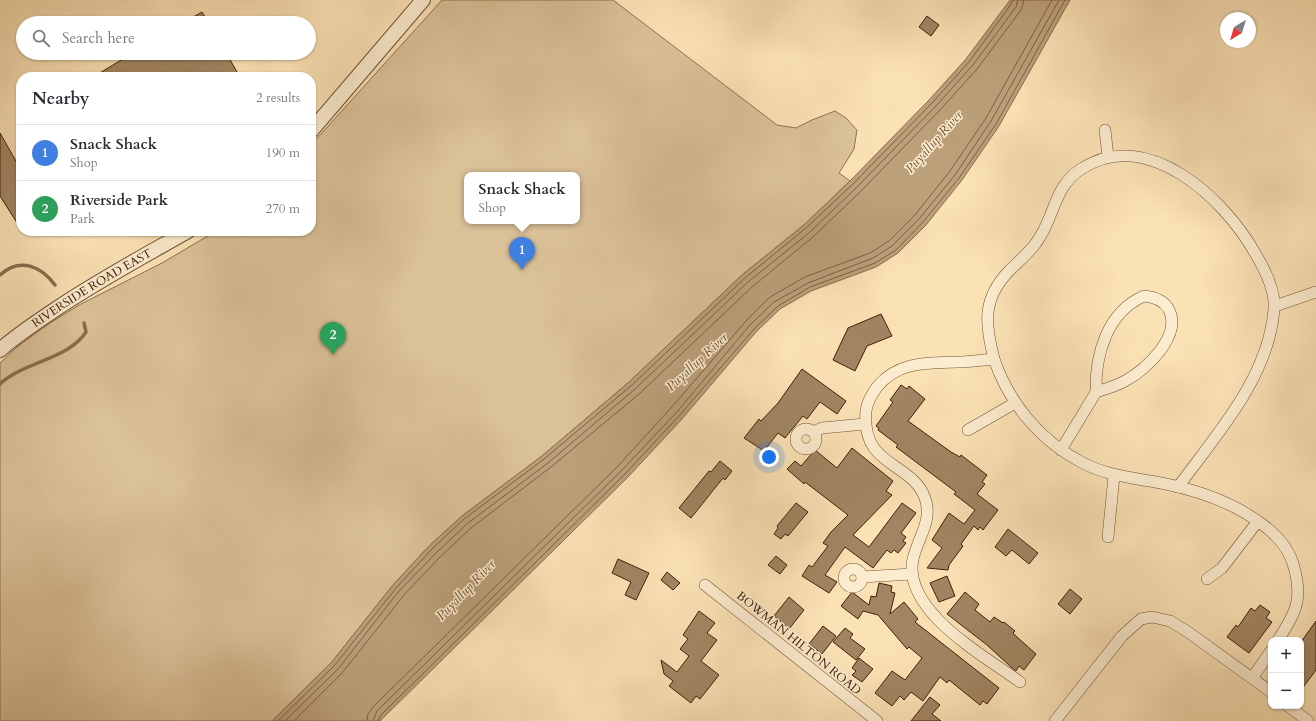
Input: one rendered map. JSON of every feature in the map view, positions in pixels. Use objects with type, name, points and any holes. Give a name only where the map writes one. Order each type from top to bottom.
[{"type":"street","points":[[316,125],[423,0]]},
{"type":"street","points":[[1105,130],[1108,157]]},
{"type":"street","points":[[1178,487],[1236,406],[1255,374],[1269,344],[1275,306],[1263,265],[1248,239],[1233,218],[1201,187],[1163,165],[1130,156],[1108,157],[1081,169],[1062,187],[1047,226],[1036,244],[998,283],[990,301],[986,319],[994,359],[1005,387],[1015,403],[1032,424],[1061,450],[1081,462],[1114,476],[1178,487],[1227,503],[1258,521],[1278,538],[1287,549],[1293,561],[1298,583],[1295,613],[1280,637]]},
{"type":"street","name":"RIVERSIDE ROAD EAST","points":[[0,350],[17,335],[78,294],[126,265],[179,236]]},
{"type":"street","points":[[1275,306],[1316,292]]},
{"type":"street","points":[[1061,450],[1096,392],[1096,377],[1100,351],[1105,337],[1114,321],[1137,299],[1144,296],[1159,299],[1166,305],[1172,320],[1172,328],[1163,346],[1139,372],[1116,385],[1096,392]]},
{"type":"street","points":[[994,359],[932,362],[909,366],[898,370],[886,378],[873,392],[867,405],[864,424],[873,447],[882,457],[918,485],[926,500],[928,518],[914,554],[912,574],[916,588],[923,602],[941,623],[1020,682]]},
{"type":"street","points":[[968,430],[1015,403]]},
{"type":"street","points":[[813,432],[822,428],[864,424]]},
{"type":"street","points":[[1108,537],[1114,476]]},
{"type":"street","points":[[1208,579],[1222,568],[1258,521]]},
{"type":"street","points":[[862,577],[912,574]]},
{"type":"street","name":"BOWMAN HILTON ROAD","points":[[705,585],[877,721]]},
{"type":"street","points":[[1055,721],[1122,636],[1141,619],[1158,617],[1170,621],[1253,677],[1268,690]]},
{"type":"street","points":[[1253,677],[1268,655]]},
{"type":"street","points":[[1292,709],[1308,721]]},
{"type":"shaded area","points":[[442,0],[613,0],[777,125],[796,128],[835,111],[846,118],[857,130],[854,149],[839,173],[850,181],[804,225],[742,275],[629,382],[542,456],[462,516],[429,546],[393,585],[331,663],[272,721],[0,721],[0,363],[17,347],[47,325],[79,305],[162,263],[208,236],[316,236],[316,139]]},
{"type":"water","name":"Puyallup River","points":[[1010,0],[1070,0],[999,126],[962,180],[926,225],[898,253],[876,267],[811,291],[780,309],[756,332],[682,419],[628,477],[380,721],[272,721],[331,663],[393,585],[429,546],[462,516],[542,456],[629,382],[742,275],[804,225],[850,181],[929,100],[966,59]]},
{"type":"building","points":[[202,12],[205,16],[195,16]]},
{"type":"building","points":[[927,16],[939,25],[931,36],[919,27]]},
{"type":"building","points":[[121,60],[230,60],[237,72],[101,72]]},
{"type":"building","points":[[0,133],[16,161],[16,221],[0,196]]},
{"type":"building","points":[[881,314],[892,336],[867,346],[855,371],[833,360],[848,328]]},
{"type":"building","points":[[802,369],[846,401],[837,414],[820,402],[807,419],[803,416],[785,438],[778,433],[764,451],[744,438],[759,419],[761,421],[778,403]]},
{"type":"building","points":[[901,385],[907,389],[909,386],[925,399],[908,421],[951,452],[960,457],[961,455],[987,475],[982,482],[985,484],[977,494],[998,510],[983,530],[980,527],[978,530],[974,526],[961,544],[963,546],[949,565],[948,570],[927,568],[942,548],[932,540],[949,513],[964,524],[975,510],[954,494],[956,492],[896,447],[898,445],[878,430],[879,428],[876,426],[893,402],[890,400]]},
{"type":"building","points":[[852,448],[893,481],[886,491],[892,495],[853,535],[869,547],[902,503],[916,513],[901,533],[906,537],[903,541],[906,543],[898,553],[894,550],[891,553],[887,550],[873,568],[845,547],[825,575],[837,582],[829,593],[802,576],[809,565],[812,567],[828,546],[823,543],[831,532],[848,515],[805,482],[804,484],[787,469],[795,461],[801,466],[815,450],[837,468]]},
{"type":"building","points":[[720,461],[732,471],[725,480],[723,478],[691,518],[679,508],[709,471],[711,472]]},
{"type":"building","points":[[796,503],[808,512],[788,536],[785,534],[781,539],[774,534],[778,528],[777,526]]},
{"type":"building","points":[[1008,529],[1038,553],[1029,564],[1012,550],[1006,556],[995,547]]},
{"type":"building","points":[[776,556],[787,565],[780,574],[768,565]]},
{"type":"building","points":[[618,559],[649,573],[636,600],[625,595],[631,582],[612,573]]},
{"type":"building","points":[[667,572],[680,583],[673,590],[661,580]]},
{"type":"building","points":[[947,576],[955,596],[939,602],[930,583]]},
{"type":"building","points":[[879,583],[892,586],[891,592],[895,593],[890,614],[904,602],[918,619],[915,622],[999,688],[987,704],[983,701],[980,705],[949,680],[947,683],[940,677],[923,701],[911,692],[904,700],[900,696],[892,706],[875,693],[892,671],[905,680],[922,658],[909,647],[907,649],[878,615],[863,611],[858,619],[841,606],[852,592],[869,605],[871,596],[876,597]]},
{"type":"building","points":[[1070,589],[1082,599],[1070,614],[1058,604]]},
{"type":"building","points":[[965,592],[979,604],[975,610],[990,622],[994,617],[1003,623],[1004,622],[1015,631],[1013,633],[1017,637],[1036,654],[1024,670],[1019,666],[1016,671],[987,645],[947,614]]},
{"type":"building","points":[[789,597],[804,610],[789,629],[774,616]]},
{"type":"building","points":[[1260,605],[1270,612],[1266,618],[1272,622],[1249,653],[1227,637],[1236,625],[1238,627],[1251,608],[1255,611]]},
{"type":"building","points":[[699,611],[715,623],[707,633],[717,640],[701,661],[719,675],[700,699],[696,696],[691,703],[669,686],[673,681],[664,674],[661,660],[677,672],[689,656],[680,649],[688,639],[683,635]]},
{"type":"building","points":[[1316,621],[1316,670],[1304,686],[1304,673],[1304,638]]},
{"type":"building","points":[[823,626],[836,636],[822,654],[809,644]]},
{"type":"building","points":[[845,628],[853,634],[850,638],[865,649],[856,660],[833,642]]},
{"type":"building","points":[[859,658],[873,669],[862,682],[852,675],[856,671],[852,668]]},
{"type":"building","points":[[930,697],[940,705],[932,714],[941,721],[911,721]]},
{"type":"waterway","points":[[0,275],[15,266],[30,266],[43,273],[55,285]]},
{"type":"waterway","points":[[0,384],[21,370],[57,355],[69,348],[86,332],[84,323]]},
{"type":"place","name":"Snack Shack","points":[[522,270]]},
{"type":"place","name":"Riverside Park","points":[[333,355]]}]
